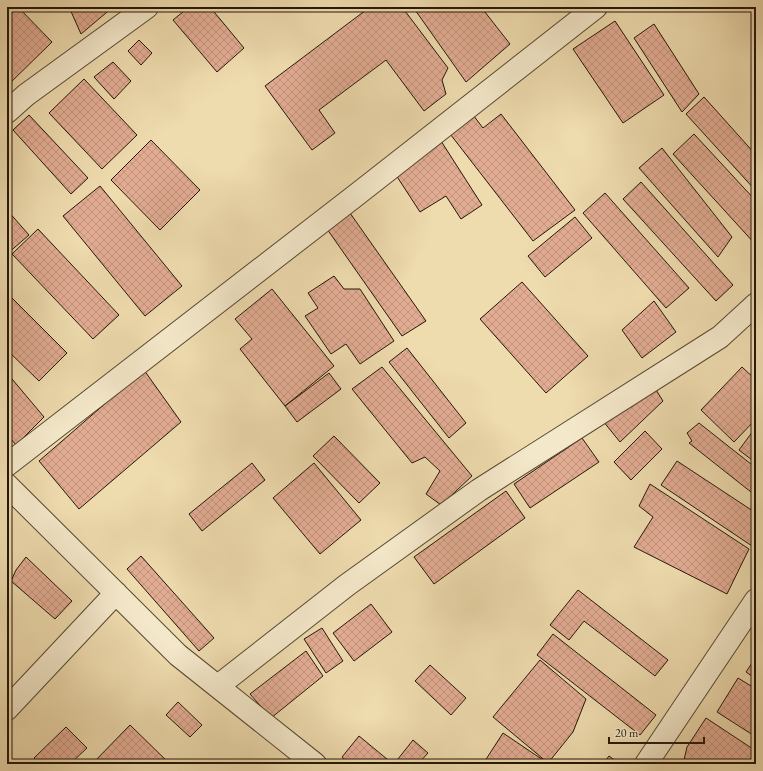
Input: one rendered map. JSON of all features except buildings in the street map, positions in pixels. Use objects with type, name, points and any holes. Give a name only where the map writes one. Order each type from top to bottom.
[{"type":"street","points":[[7,112],[26,95],[147,7]]},
{"type":"street","points":[[7,464],[355,196],[596,7]]},
{"type":"street","points":[[218,686],[346,585],[479,490],[720,337],[756,304]]},
{"type":"street","points":[[7,485],[178,655],[315,764]]},
{"type":"street","points":[[7,708],[116,593]]},
{"type":"street","points":[[646,764],[756,600]]}]
